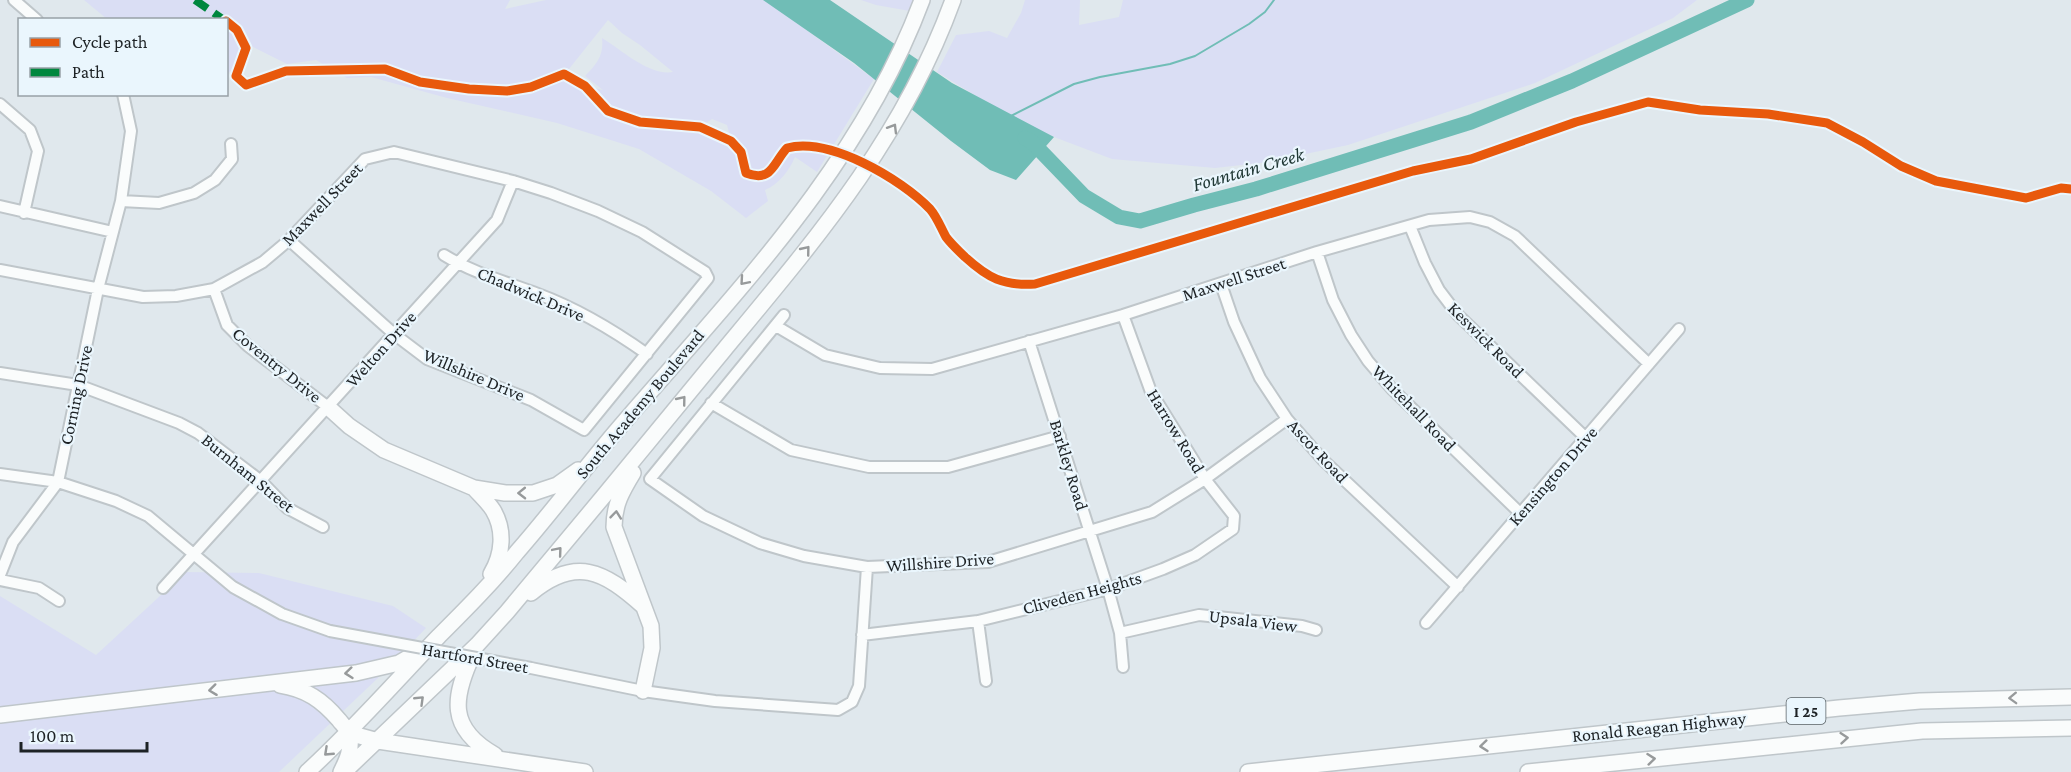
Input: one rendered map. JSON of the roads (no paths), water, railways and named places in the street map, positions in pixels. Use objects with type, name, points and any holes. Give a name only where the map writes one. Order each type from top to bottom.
[{"type":"highway","name":"South Academy Boulevard","points":[[307,772],[349,733],[516,554],[606,443],[786,232],[832,170],[888,78],[904,46],[922,0]]},
{"type":"highway","name":"South Academy Boulevard","points":[[343,772],[477,645],[507,612],[806,250],[861,177],[911,96],[932,54],[953,0]]},
{"type":"highway","points":[[328,407],[349,426],[384,450],[474,488],[505,493],[533,493],[557,485],[579,469],[606,443]]},
{"type":"highway","points":[[643,691],[652,648],[651,626],[620,545],[614,526],[614,511],[620,495],[659,429]]},
{"type":"highway","points":[[464,612],[495,567],[502,543],[493,510],[474,488]]},
{"type":"highway","points":[[507,612],[555,576],[580,572],[608,578],[646,609]]},
{"type":"highway","points":[[0,715],[383,668],[399,663],[440,636]]},
{"type":"highway","points":[[477,645],[460,681],[457,698],[459,717],[467,732],[479,746],[503,759]]},
{"type":"highway","points":[[271,683],[297,688],[316,697],[328,707],[349,733],[351,746],[343,772]]},
{"type":"highway","name":"Ronald Reagan Highway","points":[[1248,772],[1839,708],[1920,701],[2071,698]]},
{"type":"highway","name":"Ronald Reagan Highway","points":[[1528,772],[1922,731],[2071,728]]},
{"type":"highway","points":[[349,733],[378,741],[585,772]]},
{"type":"street","points":[[14,0],[35,18]]},
{"type":"street","name":"Corning Drive","points":[[0,575],[13,542],[58,482],[98,289],[121,201],[131,130],[123,96]]},
{"type":"street","points":[[0,104],[30,130],[38,151],[24,213]]},
{"type":"street","points":[[121,201],[159,203],[194,193],[215,180],[232,159],[231,144]]},
{"type":"street","name":"Maxwell Street","points":[[0,270],[143,297],[176,296],[214,289],[263,262],[289,240],[365,159],[394,152],[513,181],[598,211],[642,232],[705,272],[708,278],[647,354]]},
{"type":"street","name":"Welton Drive","points":[[163,588],[497,220],[513,181]]},
{"type":"street","points":[[0,206],[113,231]]},
{"type":"street","name":"Maxwell Street","points":[[776,326],[825,355],[880,368],[932,369],[1123,315],[1317,252],[1444,217],[1470,217],[1503,228],[1523,244],[1649,364]]},
{"type":"street","name":"Keswick Road","points":[[1410,226],[1439,290],[1458,315],[1586,438]]},
{"type":"street","name":"Willshire Drive","points":[[289,240],[394,334],[427,358],[449,369],[531,400],[584,430],[647,354]]},
{"type":"street","name":"Whitehall Road","points":[[1317,252],[1333,300],[1351,335],[1368,361],[1392,389],[1521,514]]},
{"type":"street","name":"Chadwick Drive","points":[[444,255],[479,273],[539,294],[588,317],[619,334],[647,354]]},
{"type":"street","name":"Ascot Road","points":[[1221,284],[1234,322],[1260,378],[1287,419],[1323,460],[1458,587]]},
{"type":"street","name":"Coventry Drive","points":[[214,289],[227,325],[248,346],[328,407]]},
{"type":"street","points":[[784,315],[711,403],[791,450],[869,467],[948,467],[1060,436]]},
{"type":"street","name":"Harrow Road","points":[[1123,315],[1151,392],[1205,479]]},
{"type":"street","name":"Kensington Drive","points":[[1426,623],[1679,329]]},
{"type":"street","name":"Barkley Road","points":[[1029,341],[1108,589],[1119,633],[1124,667]]},
{"type":"street","name":"Burnham Street","points":[[0,373],[78,385],[179,423],[198,433],[261,481],[287,508],[323,527]]},
{"type":"street","name":"Willshire Drive","points":[[711,403],[650,479],[702,516],[760,543],[804,556],[867,567],[988,562],[1152,513],[1205,479],[1287,419]]},
{"type":"street","name":"Hartford Street","points":[[0,474],[58,482],[116,501],[148,516],[233,587],[282,614],[330,631],[643,691],[715,701],[838,710],[852,702],[859,686],[867,567]]},
{"type":"street","name":"Cliveden Heights","points":[[862,635],[978,621],[1108,589],[1195,555],[1233,529],[1234,516],[1205,479]]},
{"type":"street","points":[[0,580],[39,588],[59,601]]},
{"type":"street","name":"Upsala View","points":[[1119,633],[1200,615],[1302,626],[1316,630]]},
{"type":"street","points":[[978,621],[986,681]]},
{"type":"waterway","points":[[1011,116],[1074,84],[1170,64],[1195,56],[1249,24],[1265,12],[1274,0]]},
{"type":"waterway","name":"Fountain Creek","points":[[1025,138],[1032,142],[1084,196],[1119,217],[1140,221],[1256,189],[1471,122],[1572,81],[1747,0]]}]
